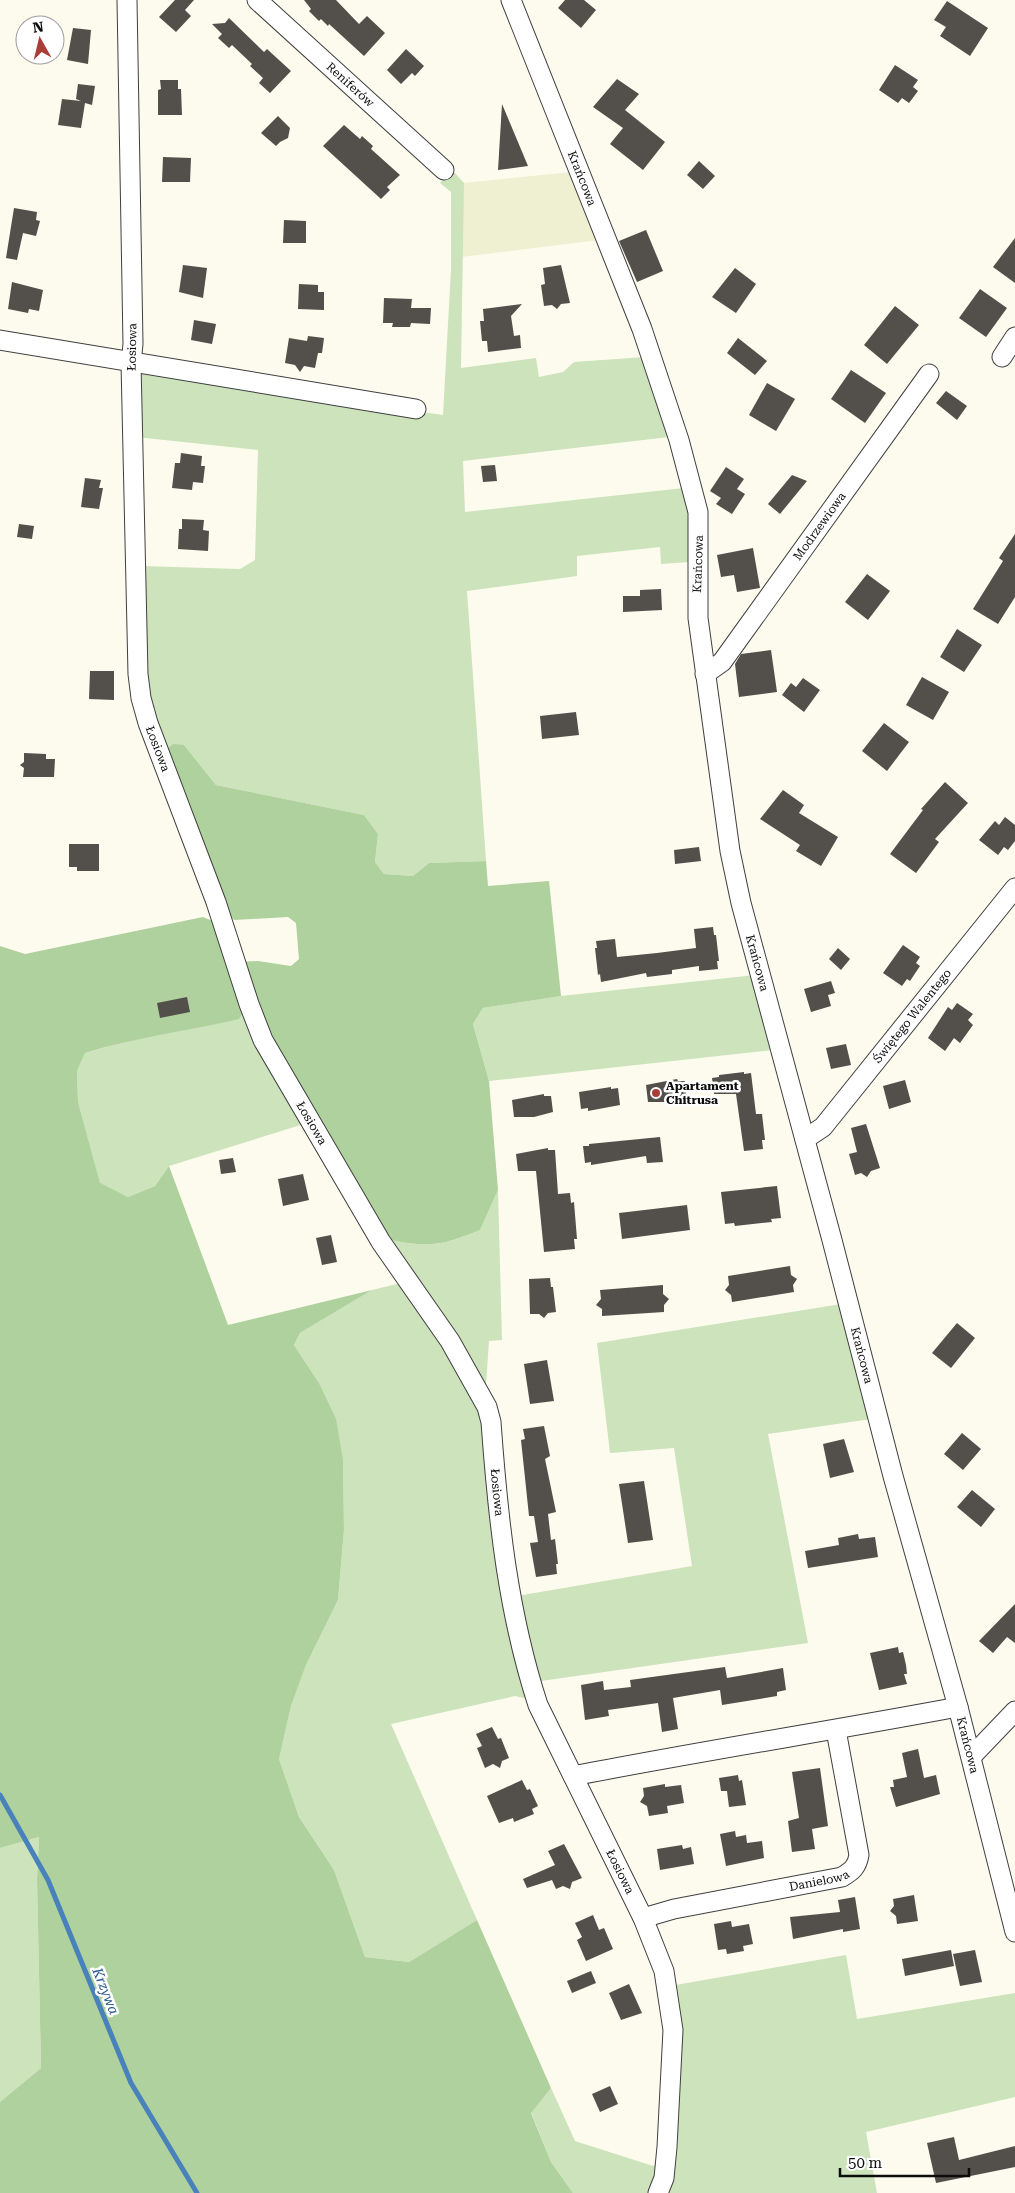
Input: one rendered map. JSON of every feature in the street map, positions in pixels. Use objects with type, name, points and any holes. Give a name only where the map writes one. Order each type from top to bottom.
[{"type":"street","name":"Łosiowa","points":[[127,0],[133,344],[131,363],[138,674],[141,698],[148,723],[216,902],[249,1004],[264,1040],[381,1242],[450,1341],[487,1407],[499,1531],[508,1588],[524,1659],[538,1705],[643,1918],[664,1970],[673,2030],[667,2148],[664,2178],[658,2193]]},
{"type":"street","name":"Reniferów","points":[[257,0],[444,170]]},
{"type":"street","name":"Krańcowa","points":[[511,0],[642,329],[679,440],[698,520],[696,581],[705,674],[730,851],[741,903],[893,1476],[958,1707],[1015,1932]]},
{"type":"street","points":[[1002,357],[1015,337]]},
{"type":"street","points":[[0,340],[131,363],[416,408]]},
{"type":"street","name":"Modrzewiowa","points":[[705,674],[722,662],[929,374]]},
{"type":"street","name":"Świętego Walentego","points":[[805,1139],[823,1127],[1015,888]]},
{"type":"street","points":[[573,1776],[709,1749],[836,1730],[958,1707]]},
{"type":"street","points":[[971,1757],[1015,1711]]},
{"type":"street","name":"Danielowa","points":[[643,1918],[674,1909],[842,1877],[851,1871],[858,1864],[859,1856],[836,1730]]},
{"type":"green space","points":[[452,170],[464,183],[461,368],[536,358],[539,377],[563,372],[574,362],[645,357],[669,437],[463,461],[465,512],[684,488],[689,507],[689,562],[661,564],[660,547],[577,556],[577,576],[467,591],[486,861],[429,863],[413,876],[384,874],[375,862],[378,834],[364,815],[216,785],[184,745],[165,751],[147,698],[141,566],[240,569],[255,560],[258,450],[136,437],[139,372],[443,415],[451,269],[451,192],[440,183]]},
{"type":"green space","points":[[571,172],[599,240],[461,257],[464,183]]},
{"type":"green space","points":[[173,744],[184,745],[216,785],[364,815],[378,834],[375,862],[384,874],[413,876],[429,863],[486,861],[488,886],[549,881],[561,996],[483,1008],[473,1024],[489,1081],[498,1190],[480,1230],[434,1244],[413,1244],[386,1239],[268,1039],[239,962],[258,961],[291,966],[299,959],[296,923],[288,917],[234,920],[220,902],[165,751]]},
{"type":"green space","points":[[203,917],[220,924],[246,1007],[239,1019],[104,1047],[85,1053],[77,1071],[78,1102],[100,1183],[128,1197],[155,1186],[169,1166],[228,1325],[372,1290],[300,1333],[294,1345],[319,1383],[336,1419],[343,1460],[344,1530],[338,1600],[306,1665],[291,1706],[279,1759],[299,1817],[334,1870],[365,1957],[409,1962],[477,1920],[551,2088],[531,2113],[551,2162],[573,2193],[0,2193],[0,2102],[41,2068],[37,1879],[39,1837],[0,1848],[0,946],[25,954]]},
{"type":"green space","points":[[755,975],[773,1050],[489,1081],[473,1024],[483,1008],[561,996]]},
{"type":"green space","points":[[246,1007],[307,1123],[169,1166],[155,1186],[128,1197],[100,1184],[78,1102],[77,1071],[85,1053]]},
{"type":"green space","points":[[498,1190],[502,1340],[489,1341],[486,1385],[480,1385],[386,1239],[413,1244],[434,1244],[480,1230]]},
{"type":"green space","points":[[405,1282],[480,1405],[528,1699],[515,1696],[391,1724],[477,1920],[409,1962],[365,1957],[334,1870],[299,1817],[279,1759],[291,1706],[306,1665],[338,1600],[344,1530],[343,1460],[319,1383],[294,1345],[300,1333],[372,1290]]},
{"type":"green space","points":[[841,1304],[871,1419],[768,1434],[808,1643],[534,1682],[517,1596],[692,1566],[674,1448],[610,1453],[597,1343]]},
{"type":"green space","points":[[39,1837],[37,1879],[41,2068],[0,2102],[0,1848]]},
{"type":"green space","points":[[846,1955],[857,2019],[1015,1993],[1015,2097],[866,2132],[877,2193],[573,2193],[551,2162],[531,2112],[551,2088],[575,2141],[653,2166],[662,2162],[670,1986]]},
{"type":"building","points":[[175,0],[194,0],[185,10],[191,16],[176,32],[159,17]]},
{"type":"building","points":[[304,0],[336,0],[359,24],[367,16],[385,33],[364,56],[329,24],[328,26],[321,19],[319,21],[309,11],[311,9]]},
{"type":"building","points":[[565,0],[584,0],[596,10],[581,28],[558,8]]},
{"type":"building","points":[[947,1],[988,28],[970,56],[940,36],[946,27],[934,20]]},
{"type":"building","points":[[229,18],[264,52],[267,49],[291,71],[270,93],[259,83],[263,78],[250,66],[252,64],[232,45],[229,48],[218,38],[222,34],[212,24],[225,23]]},
{"type":"building","points":[[73,28],[91,30],[88,64],[67,60]]},
{"type":"building","points":[[406,49],[424,66],[415,76],[412,73],[401,84],[387,70]]},
{"type":"building","points":[[895,65],[918,80],[913,87],[918,91],[909,103],[902,98],[898,103],[879,90]]},
{"type":"building","points":[[617,79],[639,94],[625,110],[665,142],[643,170],[610,144],[623,128],[593,107]]},
{"type":"building","points":[[160,80],[178,80],[178,89],[181,89],[182,115],[158,115],[158,90],[161,89]]},
{"type":"building","points":[[78,84],[95,86],[92,105],[85,103],[81,128],[58,125],[62,99],[81,101],[76,99]]},
{"type":"building","points":[[502,104],[528,166],[498,170]]},
{"type":"building","points":[[278,116],[290,128],[288,138],[276,146],[261,133]]},
{"type":"building","points":[[344,125],[360,139],[362,136],[373,146],[371,149],[400,175],[387,187],[390,190],[381,199],[323,146]]},
{"type":"building","points":[[163,157],[191,158],[190,182],[162,182]]},
{"type":"building","points":[[699,161],[715,176],[703,189],[687,175]]},
{"type":"building","points":[[14,208],[37,212],[36,220],[40,221],[36,236],[23,233],[17,260],[6,258]]},
{"type":"building","points":[[284,220],[306,221],[306,243],[283,243]]},
{"type":"building","points":[[646,230],[663,271],[637,282],[619,241]]},
{"type":"building","points":[[1015,238],[1015,283],[993,267]]},
{"type":"building","points":[[183,265],[207,268],[203,298],[179,292]]},
{"type":"building","points":[[561,265],[570,303],[561,304],[557,309],[552,305],[544,306],[541,285],[545,284],[543,268]]},
{"type":"building","points":[[735,268],[756,284],[736,313],[712,297]]},
{"type":"building","points":[[12,282],[43,290],[39,311],[29,309],[28,313],[8,309]]},
{"type":"building","points":[[299,284],[318,285],[318,292],[324,292],[324,310],[298,309]]},
{"type":"building","points":[[980,289],[1007,308],[986,337],[959,318]]},
{"type":"building","points":[[384,298],[412,299],[411,308],[431,308],[430,324],[411,323],[410,327],[392,327],[393,323],[383,323]]},
{"type":"building","points":[[522,304],[511,316],[514,336],[520,335],[521,348],[488,352],[487,341],[482,341],[480,321],[484,321],[483,309]]},
{"type":"building","points":[[895,306],[919,325],[887,364],[864,345]]},
{"type":"building","points":[[194,320],[216,324],[212,344],[191,340]]},
{"type":"building","points":[[308,336],[324,338],[322,353],[318,353],[315,368],[304,366],[300,372],[295,365],[285,363],[289,338],[307,341]]},
{"type":"building","points":[[738,338],[767,361],[755,375],[727,353]]},
{"type":"building","points":[[851,370],[886,393],[865,423],[831,399]]},
{"type":"building","points":[[767,383],[795,399],[776,431],[749,415]]},
{"type":"building","points":[[946,391],[967,406],[957,420],[936,403]]},
{"type":"building","points":[[181,453],[202,456],[201,466],[205,466],[203,483],[193,482],[192,490],[172,488],[175,463],[180,463]]},
{"type":"building","points":[[495,465],[497,481],[483,482],[481,466]]},
{"type":"building","points":[[726,467],[744,479],[737,489],[745,494],[732,514],[716,504],[721,498],[710,491]]},
{"type":"building","points":[[792,475],[807,481],[780,514],[768,504]]},
{"type":"building","points":[[85,478],[101,480],[99,488],[103,488],[99,509],[81,507]]},
{"type":"building","points":[[182,519],[204,520],[203,530],[209,531],[208,551],[178,549],[179,529],[182,529]]},
{"type":"building","points":[[19,524],[34,526],[32,539],[17,537]]},
{"type":"building","points":[[1015,534],[1015,597],[998,624],[973,609],[1003,561],[999,558]]},
{"type":"building","points":[[753,548],[760,588],[737,592],[734,575],[721,577],[717,555]]},
{"type":"building","points":[[867,574],[890,591],[868,620],[845,602]]},
{"type":"building","points":[[661,589],[662,610],[623,612],[623,596],[640,596],[640,590]]},
{"type":"building","points":[[957,629],[982,645],[964,672],[940,657]]},
{"type":"building","points":[[771,650],[777,692],[739,697],[735,664],[741,654]]},
{"type":"building","points":[[90,671],[114,671],[114,700],[89,699]]},
{"type":"building","points":[[922,677],[949,692],[933,720],[906,705]]},
{"type":"building","points":[[803,678],[820,690],[804,712],[782,695],[791,683],[796,687]]},
{"type":"building","points":[[576,712],[579,735],[542,739],[540,716]]},
{"type":"building","points":[[884,723],[909,742],[887,771],[862,751]]},
{"type":"building","points":[[24,753],[46,754],[46,759],[55,759],[54,777],[23,777],[24,768],[20,765],[24,762]]},
{"type":"building","points":[[945,782],[968,803],[935,839],[939,842],[916,873],[890,854],[923,810],[921,809]]},
{"type":"building","points":[[783,790],[804,805],[799,813],[838,837],[821,866],[796,851],[800,845],[760,819]]},
{"type":"building","points":[[1005,817],[1015,825],[1015,841],[1008,850],[1004,847],[998,855],[979,840],[995,821],[999,825]]},
{"type":"building","points":[[69,844],[99,844],[99,871],[77,871],[77,867],[69,867]]},
{"type":"building","points":[[699,847],[701,861],[675,864],[674,850]]},
{"type":"building","points":[[713,927],[714,935],[716,935],[718,969],[699,971],[699,966],[672,970],[672,974],[647,977],[646,973],[601,982],[600,974],[598,975],[596,941],[615,939],[617,957],[657,953],[696,948],[694,929]]},
{"type":"building","points":[[903,945],[920,957],[916,963],[920,966],[910,981],[907,979],[902,986],[883,973]]},
{"type":"building","points":[[838,948],[850,959],[841,970],[829,959]]},
{"type":"building","points":[[831,981],[835,993],[828,995],[831,1006],[811,1012],[804,989]]},
{"type":"building","points":[[187,997],[190,1012],[160,1018],[157,1003]]},
{"type":"building","points":[[957,1003],[973,1014],[968,1020],[973,1025],[960,1043],[954,1038],[945,1051],[928,1038],[948,1007],[952,1010]]},
{"type":"building","points":[[846,1044],[851,1065],[831,1069],[826,1048]]},
{"type":"building","points":[[744,1072],[744,1074],[751,1073],[756,1114],[762,1114],[765,1140],[762,1140],[763,1149],[744,1151],[736,1094],[714,1094],[712,1078],[719,1077],[719,1075]]},
{"type":"building","points":[[677,1079],[678,1081],[685,1081],[686,1097],[667,1102],[648,1102],[646,1085]]},
{"type":"building","points":[[905,1080],[911,1102],[889,1109],[883,1086]]},
{"type":"building","points":[[611,1087],[611,1089],[618,1088],[620,1105],[588,1111],[588,1108],[581,1109],[579,1092]]},
{"type":"building","points":[[544,1094],[544,1096],[551,1096],[553,1112],[534,1117],[514,1117],[512,1100]]},
{"type":"building","points":[[866,1124],[880,1168],[871,1171],[867,1177],[861,1173],[855,1175],[849,1154],[857,1152],[851,1128]]},
{"type":"building","points":[[660,1137],[663,1162],[647,1163],[646,1156],[591,1165],[591,1162],[585,1163],[583,1146]]},
{"type":"building","points":[[548,1148],[548,1150],[555,1150],[558,1194],[570,1193],[571,1203],[574,1202],[577,1239],[574,1239],[575,1249],[544,1252],[536,1171],[518,1171],[516,1154]]},
{"type":"building","points":[[233,1158],[236,1172],[221,1174],[219,1160]]},
{"type":"building","points":[[303,1174],[309,1200],[283,1206],[278,1179]]},
{"type":"building","points":[[777,1186],[781,1218],[771,1219],[772,1222],[735,1226],[734,1223],[725,1224],[721,1192]]},
{"type":"building","points":[[687,1205],[690,1230],[622,1239],[619,1213]]},
{"type":"building","points":[[331,1235],[337,1262],[322,1265],[316,1238]]},
{"type":"building","points":[[790,1266],[791,1275],[797,1279],[793,1285],[794,1292],[732,1302],[731,1295],[725,1290],[729,1285],[728,1276]]},
{"type":"building","points":[[550,1278],[556,1312],[548,1313],[544,1318],[539,1314],[530,1314],[529,1279]]},
{"type":"building","points":[[663,1285],[663,1294],[669,1299],[664,1305],[664,1312],[602,1316],[602,1309],[596,1305],[601,1299],[600,1290]]},
{"type":"building","points":[[957,1323],[975,1338],[951,1368],[932,1353]]},
{"type":"building","points":[[547,1360],[554,1401],[530,1404],[524,1364]]},
{"type":"building","points":[[544,1426],[550,1456],[545,1459],[556,1512],[548,1514],[551,1540],[555,1539],[558,1564],[556,1564],[557,1574],[536,1577],[530,1543],[538,1542],[534,1516],[529,1516],[521,1440],[525,1439],[523,1429]]},
{"type":"building","points":[[962,1433],[981,1449],[963,1470],[944,1454]]},
{"type":"building","points":[[844,1439],[854,1472],[830,1478],[823,1444]]},
{"type":"building","points":[[644,1481],[653,1540],[628,1543],[619,1484]]},
{"type":"building","points":[[972,1490],[995,1509],[981,1527],[957,1507]]},
{"type":"building","points":[[858,1534],[859,1539],[875,1537],[878,1557],[808,1568],[805,1551],[839,1545],[838,1538]]},
{"type":"building","points":[[1015,1604],[1015,1643],[1007,1637],[993,1653],[979,1641]]},
{"type":"building","points":[[898,1647],[899,1653],[903,1652],[907,1674],[904,1674],[907,1684],[879,1690],[870,1653]]},
{"type":"building","points":[[725,1667],[727,1678],[783,1668],[786,1690],[777,1692],[777,1696],[722,1705],[720,1690],[673,1698],[678,1729],[662,1732],[658,1703],[608,1710],[609,1716],[585,1720],[581,1685],[603,1681],[604,1690],[631,1687],[630,1680]]},
{"type":"building","points":[[492,1727],[498,1739],[501,1738],[509,1758],[502,1761],[500,1768],[493,1764],[485,1768],[477,1748],[482,1746],[476,1734]]},
{"type":"building","points":[[918,1749],[924,1778],[936,1775],[940,1794],[896,1807],[890,1787],[894,1787],[893,1780],[907,1777],[902,1753]]},
{"type":"building","points":[[820,1768],[828,1826],[812,1829],[815,1849],[792,1852],[788,1821],[799,1818],[792,1772]]},
{"type":"building","points":[[738,1775],[739,1781],[742,1780],[746,1805],[729,1807],[727,1791],[721,1791],[719,1778]]},
{"type":"building","points":[[522,1780],[527,1790],[530,1789],[538,1806],[532,1809],[534,1814],[514,1822],[513,1818],[499,1823],[487,1796]]},
{"type":"building","points":[[665,1784],[665,1787],[681,1785],[684,1803],[667,1806],[668,1813],[649,1816],[647,1806],[640,1802],[644,1796],[643,1788]]},
{"type":"building","points":[[735,1831],[736,1837],[746,1835],[747,1843],[762,1841],[764,1858],[726,1866],[720,1834]]},
{"type":"building","points":[[564,1844],[582,1878],[572,1882],[570,1889],[563,1886],[556,1889],[552,1880],[527,1888],[523,1879],[555,1865],[548,1851]]},
{"type":"building","points":[[682,1845],[683,1849],[691,1847],[694,1864],[660,1870],[657,1849]]},
{"type":"building","points":[[914,1895],[918,1921],[897,1924],[896,1916],[890,1911],[894,1906],[893,1899]]},
{"type":"building","points":[[855,1897],[860,1929],[843,1932],[843,1929],[793,1939],[790,1917],[840,1912],[838,1900]]},
{"type":"building","points":[[593,1915],[599,1930],[604,1928],[613,1949],[586,1961],[577,1940],[582,1937],[575,1923]]},
{"type":"building","points":[[731,1921],[732,1927],[749,1924],[753,1944],[743,1946],[744,1951],[727,1954],[726,1949],[718,1950],[714,1924]]},
{"type":"building","points":[[951,1950],[954,1966],[905,1976],[902,1959]]},
{"type":"building","points":[[975,1950],[982,1982],[960,1986],[953,1954]]},
{"type":"building","points":[[591,1971],[596,1983],[572,1993],[567,1981]]},
{"type":"building","points":[[629,1984],[642,2013],[621,2020],[609,1993]]},
{"type":"building","points":[[610,2086],[618,2104],[600,2112],[592,2094]]},
{"type":"building","points":[[954,2137],[959,2160],[1015,2146],[1015,2167],[936,2183],[927,2143]]},
{"type":"waterway","name":"Krzywa","points":[[0,1795],[48,1880],[131,2083],[197,2193]]},
{"type":"place","name":"Apartament Chitrusa","points":[[656,1093]]}]
